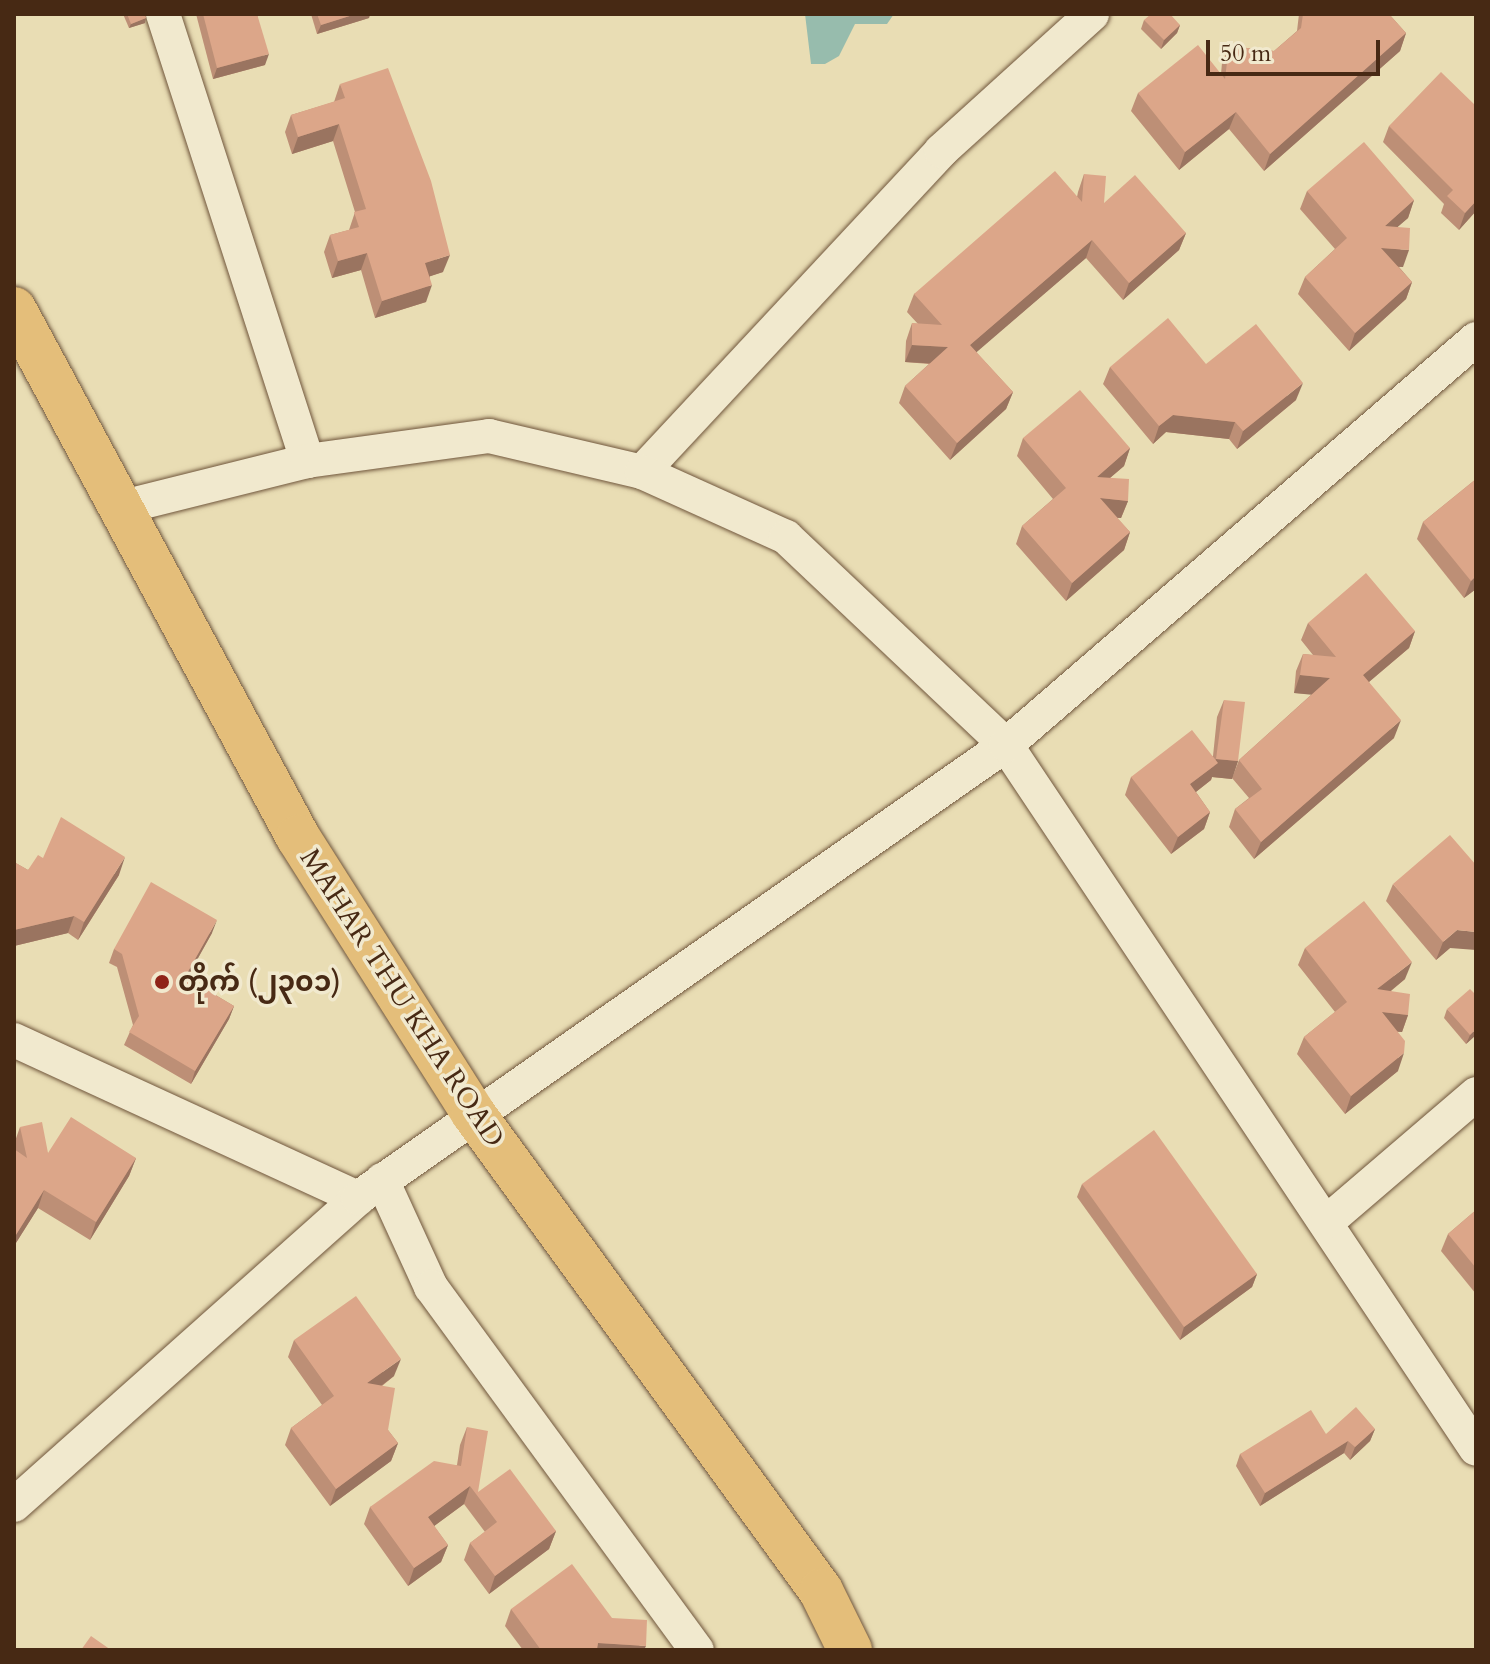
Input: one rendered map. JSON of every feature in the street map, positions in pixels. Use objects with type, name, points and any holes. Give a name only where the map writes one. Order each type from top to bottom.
[{"type":"main road","name":"MAHAR THU KHA ROAD","points":[[14,309],[298,837],[473,1113],[821,1591],[850,1650]]},
{"type":"street","points":[[163,14],[307,461]]},
{"type":"street","points":[[642,472],[941,151],[1092,14]]},
{"type":"street","points":[[14,1505],[370,1189],[473,1113],[1006,745],[1476,339]]},
{"type":"street","points":[[123,507],[307,461],[489,436],[642,472],[786,537],[1006,745],[1328,1221],[1476,1449]]},
{"type":"street","points":[[14,1040],[370,1189],[431,1287],[697,1650]]},
{"type":"street","points":[[1328,1221],[1476,1094]]},
{"type":"shaded area","points":[[805,14],[894,14],[887,24],[855,24],[839,56],[825,64],[811,64]]},
{"type":"building","points":[[127,14],[145,14],[146,18],[131,24]]},
{"type":"building","points":[[203,14],[257,14],[269,54],[217,68]]},
{"type":"building","points":[[317,14],[356,14],[321,25]]},
{"type":"building","points":[[1151,14],[1170,14],[1180,25],[1164,40],[1144,20]]},
{"type":"building","points":[[1303,14],[1389,14],[1406,33],[1270,154],[1236,112],[1185,152],[1138,93],[1198,45],[1225,79],[1229,46],[1274,51],[1301,28]]},
{"type":"building","points":[[388,68],[431,181],[450,255],[425,263],[432,285],[382,301],[367,253],[338,261],[330,235],[359,227],[354,212],[366,209],[339,124],[298,137],[291,115],[345,98],[340,84]]},
{"type":"building","points":[[1441,72],[1476,106],[1476,201],[1465,213],[1447,196],[1453,190],[1389,126]]},
{"type":"building","points":[[1364,142],[1414,200],[1385,226],[1410,228],[1409,250],[1381,248],[1412,282],[1355,333],[1305,277],[1347,238],[1307,191]]},
{"type":"building","points":[[1055,171],[1082,202],[1084,174],[1106,176],[1104,203],[1135,175],[1186,233],[1129,283],[1092,240],[970,345],[1013,392],[957,443],[905,386],[948,347],[912,345],[912,323],[942,325],[914,294]]},
{"type":"building","points":[[1168,318],[1206,364],[1256,324],[1303,383],[1243,431],[1235,422],[1173,415],[1159,426],[1110,367]]},
{"type":"building","points":[[1080,390],[1130,448],[1097,477],[1129,479],[1128,501],[1100,498],[1130,532],[1072,583],[1022,526],[1066,488],[1023,438]]},
{"type":"building","points":[[1476,479],[1476,576],[1471,581],[1423,522]]},
{"type":"building","points":[[1366,573],[1415,631],[1363,675],[1401,720],[1261,842],[1235,809],[1262,789],[1239,760],[1330,678],[1300,675],[1303,654],[1336,657],[1308,623]]},
{"type":"building","points":[[1224,700],[1245,702],[1238,761],[1216,759]]},
{"type":"building","points":[[1192,730],[1218,763],[1190,784],[1210,812],[1178,837],[1131,777]]},
{"type":"building","points":[[61,817],[125,857],[84,922],[74,916],[14,930],[14,862],[28,870],[38,855],[43,858]]},
{"type":"building","points":[[1450,835],[1476,865],[1476,932],[1457,930],[1443,942],[1393,884]]},
{"type":"building","points":[[151,882],[217,920],[185,977],[234,1006],[195,1071],[129,1032],[139,1016],[122,954],[114,949]]},
{"type":"building","points":[[1364,901],[1412,962],[1377,989],[1410,994],[1408,1015],[1382,1012],[1405,1041],[1404,1053],[1351,1096],[1304,1037],[1347,1002],[1305,948]]},
{"type":"building","points":[[1470,989],[1476,995],[1476,1029],[1470,1035],[1447,1009]]},
{"type":"building","points":[[71,1117],[136,1158],[96,1222],[44,1190],[14,1238],[14,1149],[27,1158],[20,1127],[42,1122],[48,1153]]},
{"type":"building","points":[[1154,1130],[1257,1274],[1184,1327],[1082,1184]]},
{"type":"building","points":[[1476,1210],[1476,1268],[1448,1234]]},
{"type":"building","points":[[356,1296],[401,1359],[367,1383],[395,1388],[388,1430],[398,1443],[336,1489],[291,1428],[334,1396],[294,1340]]},
{"type":"building","points":[[1356,1407],[1375,1429],[1355,1447],[1348,1441],[1265,1493],[1240,1454],[1311,1410],[1326,1434]]},
{"type":"building","points":[[467,1427],[488,1431],[478,1492],[510,1469],[556,1531],[495,1576],[470,1543],[497,1522],[470,1486],[428,1517],[448,1545],[414,1568],[370,1507],[434,1461],[461,1466]]},
{"type":"building","points":[[572,1564],[612,1618],[647,1620],[646,1646],[598,1643],[597,1650],[541,1650],[511,1609]]},
{"type":"building","points":[[91,1636],[111,1650],[81,1650]]},
{"type":"place","name":"တိုက် (၂၃၀၁)","points":[[162,982]]}]
